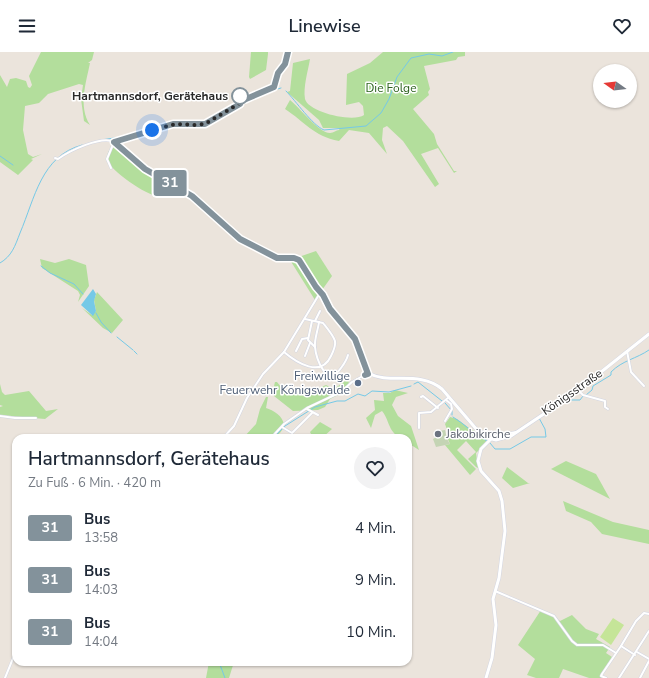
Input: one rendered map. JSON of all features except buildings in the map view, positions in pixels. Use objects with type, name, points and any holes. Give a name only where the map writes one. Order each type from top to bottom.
[{"type":"street","points":[[111,168],[107,162],[107,156],[114,142],[173,124],[205,124],[250,97],[274,87],[278,73],[285,64],[288,52]]},
{"type":"street","points":[[56,158],[63,156],[77,148],[105,140],[114,142],[145,169],[192,196],[240,239],[277,258],[294,258],[299,260],[320,293],[323,295],[330,309],[355,339],[368,374]]},
{"type":"street","points":[[226,434],[236,423],[250,393],[272,363],[284,352],[320,293]]},
{"type":"street","points":[[315,347],[310,343],[308,338],[313,321],[320,311]]},
{"type":"street","points":[[284,352],[302,365],[314,367],[321,366],[329,359],[335,342],[328,329],[323,323],[305,319]]},
{"type":"street","points":[[320,322],[315,347],[321,366],[328,375],[334,376],[348,354]]},
{"type":"street","name":"Königsstraße","points":[[489,442],[516,432],[578,390],[649,334]]},
{"type":"street","points":[[296,351],[302,339],[308,338]]},
{"type":"street","points":[[305,356],[310,343]]},
{"type":"street","points":[[627,351],[631,372],[644,386]]},
{"type":"street","points":[[275,434],[283,427],[341,392],[352,382],[368,374],[379,377],[408,378],[428,381],[441,388],[452,406],[452,410],[445,421]]},
{"type":"street","points":[[578,390],[583,396],[605,401],[605,407],[608,409]]},
{"type":"street","points":[[421,397],[423,396],[438,408]]},
{"type":"street","points":[[419,428],[419,413],[429,413],[438,408],[448,399]]},
{"type":"street","points":[[448,399],[489,442],[479,456],[479,464],[481,471],[498,492],[506,526],[499,578],[492,603],[496,619],[496,631],[492,658],[486,678]]},
{"type":"street","points":[[310,411],[318,415]]},
{"type":"street","points":[[283,427],[292,433],[310,411]]},
{"type":"street","points":[[0,416],[36,418]]},
{"type":"street","points":[[478,431],[496,436],[516,432]]},
{"type":"street","points":[[495,591],[554,616],[572,641],[577,645],[583,646],[597,644],[616,653]]},
{"type":"street","points":[[606,678],[601,675],[636,621],[644,613],[649,614]]},
{"type":"street","points":[[619,678],[649,631]]},
{"type":"street","points":[[621,646],[635,655]]},
{"type":"street","points":[[637,652],[649,660],[640,678]]},
{"type":"street","points":[[5,678],[12,661]]},
{"type":"green space","points":[[41,52],[94,52],[92,60],[88,63],[90,63],[84,94],[84,110],[90,125],[84,121],[81,99],[83,85],[79,84],[48,94],[39,103],[25,106],[23,130],[28,154],[33,157],[42,154],[31,159],[33,160],[18,175],[0,162],[0,75],[7,87],[10,79],[16,78],[26,81],[28,87],[30,88],[32,85],[29,76]]},
{"type":"green space","points":[[251,52],[268,52],[268,54],[266,70],[250,79],[249,77]]},
{"type":"green space","name":"Die Folge","points":[[383,52],[465,52],[465,56],[458,57],[456,60],[424,66],[430,89],[428,92],[429,95],[413,109],[434,134],[437,144],[454,171],[457,171],[454,173],[438,148],[421,154],[439,184],[435,187],[403,141],[387,126],[383,128],[382,140],[387,154],[369,133],[349,130],[339,141],[330,139],[322,136],[310,128],[285,109],[290,100],[321,129],[330,133],[339,130],[340,128],[323,128],[319,120],[287,92],[290,91],[293,63],[310,59],[305,89],[305,99],[308,104],[322,112],[351,118],[364,115],[363,106],[359,102],[346,105],[347,74],[370,63]]},
{"type":"green space","points":[[114,143],[141,166],[165,181],[159,196],[139,188],[115,170],[107,160],[107,155]]},
{"type":"green space","points":[[316,251],[332,276],[315,300],[290,260]]},
{"type":"green space","points":[[40,259],[55,263],[69,259],[86,265],[89,286],[78,302],[80,295],[78,291],[42,268]]},
{"type":"green space","points":[[97,292],[123,320],[112,333],[103,328],[82,308],[92,315],[96,311],[94,300]]},
{"type":"green space","points":[[348,379],[349,384],[344,392],[330,399],[325,407],[318,410],[293,411],[274,396],[273,390],[275,382],[277,382],[285,392],[312,391],[326,385],[334,389]]},
{"type":"green space","points":[[0,384],[2,392],[5,395],[29,391],[46,411],[58,409],[45,419],[0,415],[0,407],[3,406],[0,405]]},
{"type":"green space","points":[[395,390],[408,393],[396,397],[392,405],[398,416],[411,426],[419,450],[412,446],[412,434],[396,434],[393,432],[382,411],[375,415],[371,428],[366,418],[375,410],[374,400],[384,401],[383,393],[390,393]]},
{"type":"green space","points":[[266,397],[268,397],[266,408],[279,415],[283,421],[284,425],[279,434],[247,434],[256,424],[260,409]]},
{"type":"green space","points":[[450,417],[457,419],[487,438],[486,443],[476,453],[478,468],[468,459],[476,452],[466,441],[457,450],[476,469],[470,475],[445,445],[450,444],[446,435],[449,435],[445,424]]},
{"type":"green space","points":[[320,422],[332,429],[326,434],[311,434],[310,432]]},
{"type":"green space","points":[[445,430],[450,444],[436,447],[433,439],[440,435],[439,431]]},
{"type":"green space","points":[[566,461],[596,474],[610,499],[551,469]]},
{"type":"green space","points":[[507,467],[530,483],[513,488],[502,478]]},
{"type":"green space","points":[[563,501],[613,522],[649,530],[649,544],[602,534],[591,522],[566,511]]},
{"type":"green space","points":[[541,610],[560,621],[572,615],[586,629],[599,634],[596,639],[610,647],[606,653],[612,657],[600,675],[605,678],[589,678],[563,669],[559,678],[536,678],[527,675],[535,659],[518,645]]},
{"type":"green space","points":[[613,618],[624,625],[611,645],[600,637]]},
{"type":"green space","points":[[208,666],[233,666],[229,678],[206,678]]},
{"type":"water","points":[[93,289],[96,294],[94,301],[96,311],[93,316],[81,305]]},
{"type":"waterway","points":[[286,91],[309,118],[324,130],[366,126],[381,113],[389,99],[397,77],[411,58],[429,54],[442,56],[453,52]]},
{"type":"waterway","points":[[261,94],[281,88]]},
{"type":"waterway","points":[[228,112],[242,104]]},
{"type":"waterway","points":[[201,125],[206,127],[210,123]]},
{"type":"waterway","points":[[128,135],[154,128]]},
{"type":"waterway","points":[[101,140],[121,137]]},
{"type":"waterway","points":[[0,263],[10,254],[15,246],[35,193],[48,168],[57,158],[82,145]]},
{"type":"waterway","points":[[0,156],[13,165]]},
{"type":"waterway","points":[[41,266],[50,273],[74,284],[83,294]]},
{"type":"waterway","points":[[96,313],[101,322],[111,333]]},
{"type":"waterway","points":[[117,337],[133,350]]},
{"type":"waterway","points":[[586,395],[592,390],[593,386],[611,375],[611,372],[616,368],[649,350]]},
{"type":"waterway","points":[[134,351],[137,354]]},
{"type":"waterway","points":[[414,384],[418,382],[442,401]]},
{"type":"waterway","points":[[277,434],[285,426],[315,407],[337,401],[345,401],[358,394],[365,396],[372,391],[389,392],[411,386]]},
{"type":"waterway","points":[[567,400],[580,400],[583,396]]},
{"type":"waterway","points":[[445,403],[452,411],[452,415]]},
{"type":"waterway","points":[[453,417],[487,441]]},
{"type":"waterway","points":[[490,443],[495,449],[510,449],[531,437],[546,437],[545,429],[539,418]]},
{"type":"waterway","points":[[220,666],[225,678]]},
{"type":"bus line","name":"31","points":[[288,52],[285,64],[278,73],[277,82],[274,87],[246,99],[244,95],[238,97],[240,104],[205,124],[173,124],[135,134],[114,142],[129,156],[155,176],[180,187],[192,196],[230,232],[240,239],[277,258],[297,258],[320,293],[323,295],[330,309],[355,339],[368,374],[365,375]]},
{"type":"place","name":"Hartmannsdorf, Gerätehaus","points":[[240,96]]},
{"type":"place","name":"Freiwillige Feuerwehr Königswalde","points":[[358,383]]},
{"type":"place","name":"Jakobikirche","points":[[438,434]]},
{"type":"route","points":[[152,130],[176,124],[205,124],[245,100],[240,96]]}]
